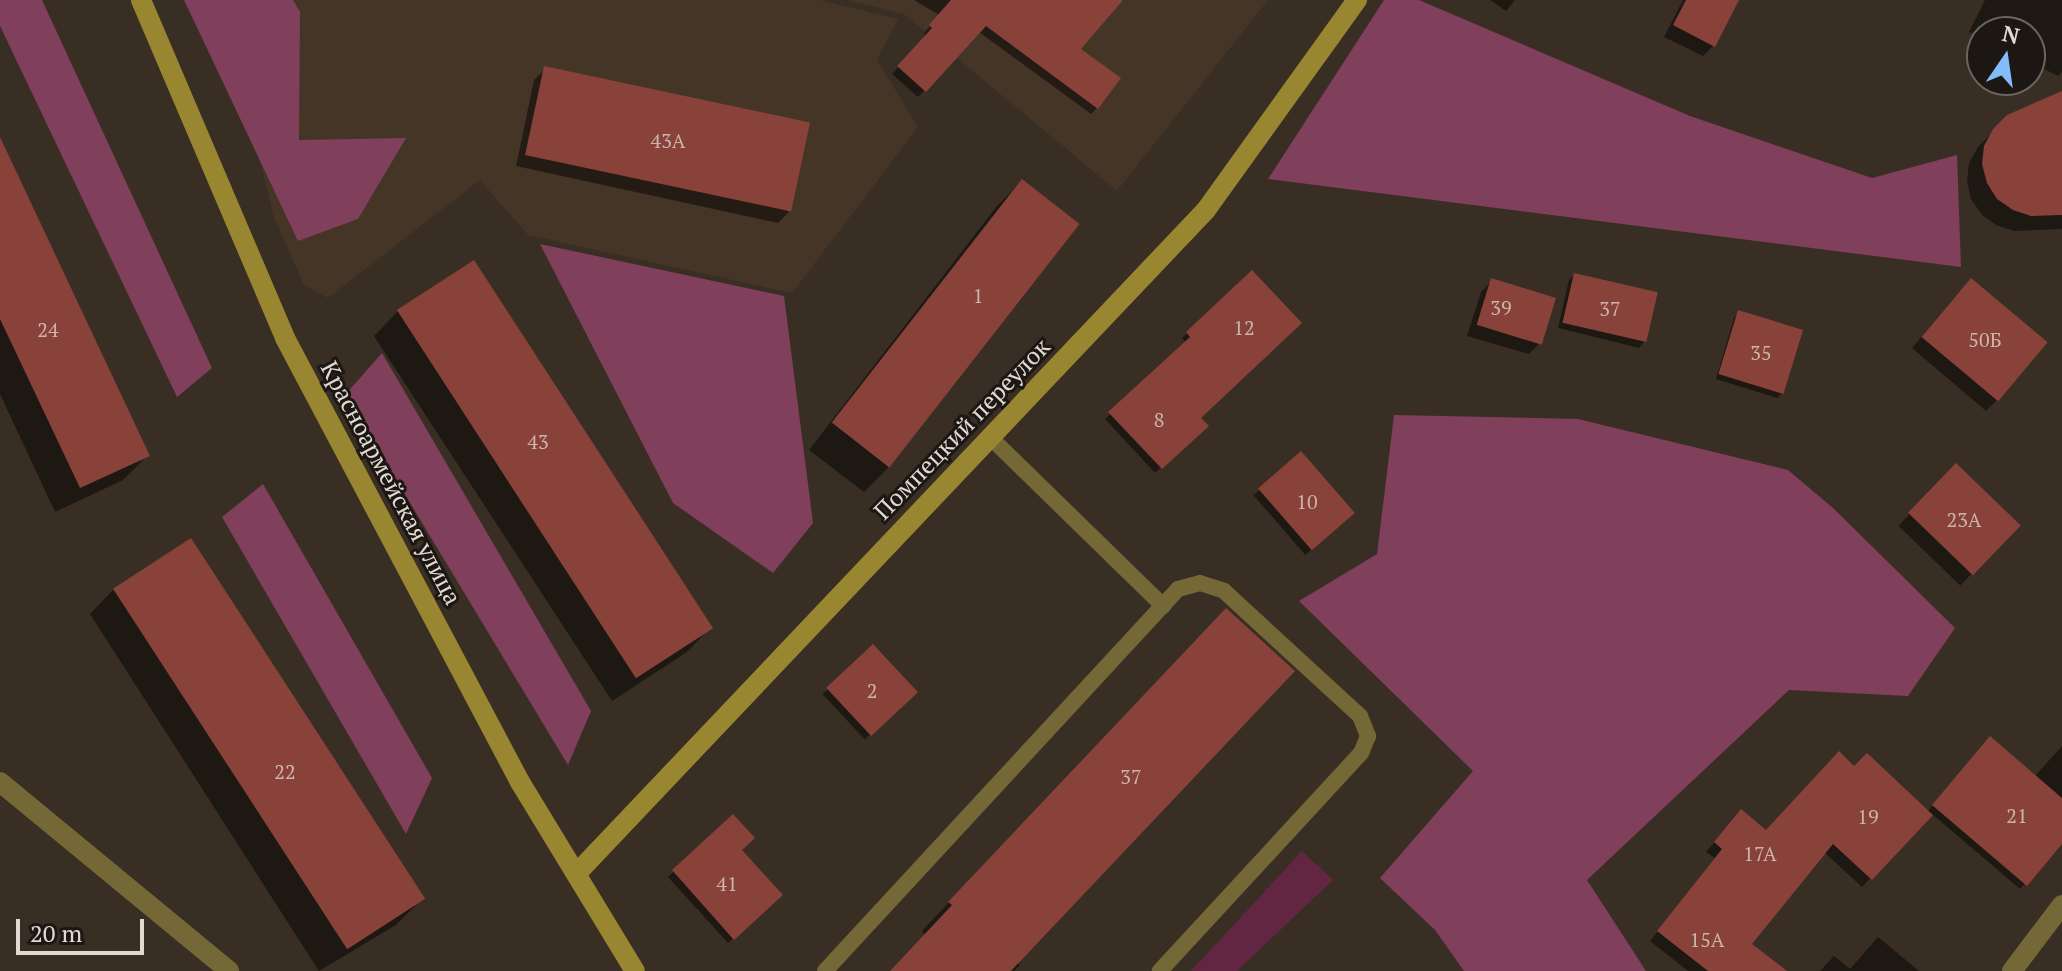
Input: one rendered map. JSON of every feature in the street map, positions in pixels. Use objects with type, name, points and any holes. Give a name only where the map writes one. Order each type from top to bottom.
[{"type":"street","name":"Красноармейская улица","points":[[141,0],[285,338],[520,782],[578,872],[635,971]]},
{"type":"street","name":"Помпецкий переулок","points":[[578,872],[1206,210],[1357,0]]},
{"type":"street","points":[[0,782],[229,971]]},
{"type":"street","points":[[2012,971],[2062,905]]},
{"type":"lane","points":[[990,437],[1163,606]]},
{"type":"lane","points":[[825,971],[1178,589],[1200,583],[1224,591],[1360,716],[1368,736],[1361,753],[1160,971]]},
{"type":"shaded area","points":[[0,0],[42,0],[212,368],[177,397],[0,26]]},
{"type":"shaded area","points":[[184,0],[293,0],[300,12],[299,140],[406,138],[358,219],[298,241]]},
{"type":"shaded area","points":[[246,0],[819,0],[898,19],[877,60],[918,127],[792,293],[528,235],[480,180],[328,298],[304,285],[274,217],[222,7]]},
{"type":"shaded area","points":[[847,0],[1268,0],[1117,191],[904,14]]},
{"type":"shaded area","points":[[1384,0],[1419,0],[1690,116],[1872,178],[1957,155],[1961,267],[1268,179]]},
{"type":"shaded area","points":[[540,244],[784,296],[813,523],[773,573],[673,503]]},
{"type":"shaded area","points":[[382,353],[591,711],[568,765],[345,395]]},
{"type":"shaded area","points":[[1394,415],[1578,419],[1788,470],[1833,508],[1955,628],[1908,696],[1789,690],[1587,880],[1646,971],[1464,971],[1435,930],[1380,878],[1473,771],[1299,601],[1377,554]]},
{"type":"shaded area","points":[[263,484],[432,778],[406,834],[222,517]]},
{"type":"shaded area","points":[[1302,851],[1333,880],[1237,971],[1191,971]]},
{"type":"building","points":[[951,0],[1123,0],[1081,49],[1121,78],[1098,109],[986,26],[926,92],[897,66],[932,28],[929,25]]},
{"type":"building","points":[[1686,0],[1739,0],[1715,47],[1673,25]]},
{"type":"building","points":[[544,66],[810,123],[791,212],[525,155]]},
{"type":"building","points":[[2062,91],[2062,215],[2031,216],[2013,210],[1997,199],[1987,183],[1982,164],[1984,146],[1993,129],[2007,115]]},
{"type":"building","points":[[0,137],[150,456],[80,488],[0,319]]},
{"type":"building","points":[[1022,179],[1080,224],[889,467],[832,422]]},
{"type":"building","points":[[474,260],[713,628],[636,678],[397,310]]},
{"type":"building","points":[[1252,270],[1302,323],[1201,418],[1209,426],[1162,469],[1108,412],[1190,337],[1186,332]]},
{"type":"building","points":[[1574,273],[1658,292],[1646,342],[1563,323]]},
{"type":"building","points":[[1491,278],[1556,298],[1542,345],[1477,325]]},
{"type":"building","points":[[1971,278],[2048,342],[1998,401],[1922,337]]},
{"type":"building","points":[[1738,310],[1803,330],[1783,394],[1718,374]]},
{"type":"building","points":[[1301,451],[1355,513],[1312,550],[1258,488]]},
{"type":"building","points":[[1956,463],[2021,526],[1973,575],[1908,513]]},
{"type":"building","points":[[191,538],[425,899],[347,949],[113,589]]},
{"type":"building","points":[[1226,608],[1295,671],[1011,971],[890,971],[952,905],[948,902]]},
{"type":"building","points":[[873,644],[918,692],[871,736],[826,688]]},
{"type":"building","points":[[1990,736],[2062,798],[2062,844],[2027,886],[1932,805]]},
{"type":"building","points":[[1839,751],[1854,766],[1867,753],[1933,815],[1872,880],[1833,844],[1752,944],[1787,971],[1708,971],[1657,931],[1722,849],[1714,842],[1741,809],[1766,830]]},
{"type":"building","points":[[733,814],[755,838],[742,850],[783,895],[734,940],[672,870]]}]
